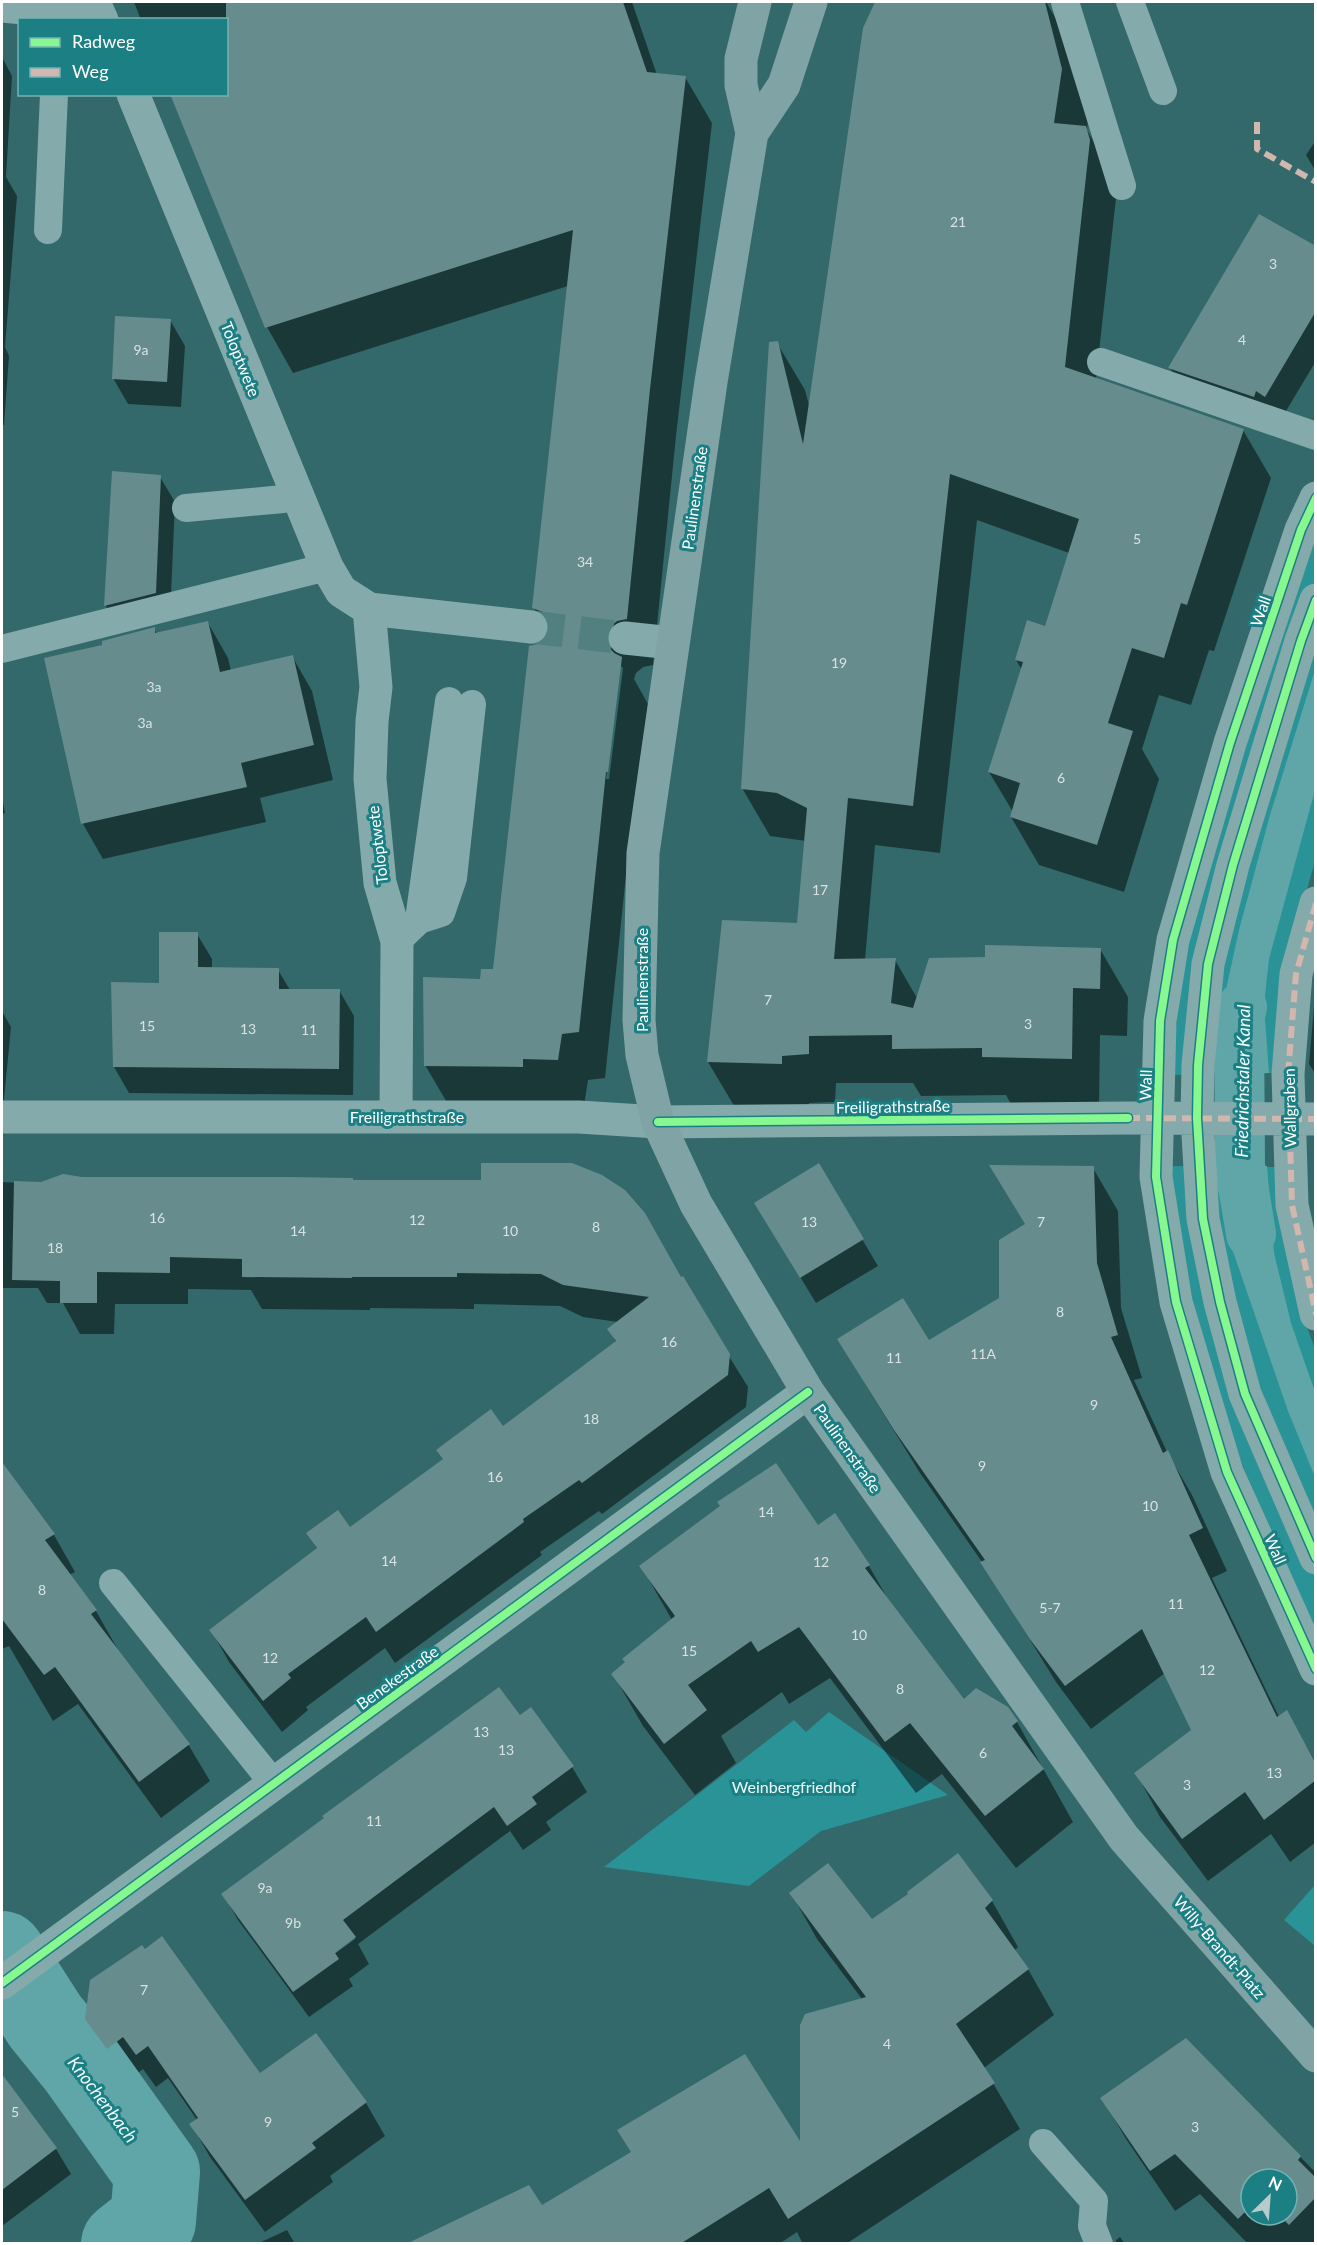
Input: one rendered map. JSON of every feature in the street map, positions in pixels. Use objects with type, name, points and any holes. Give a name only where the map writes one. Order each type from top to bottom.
[{"type":"main road","name":"Paulinenstraße","points":[[755,2],[741,59],[741,85],[752,133],[721,314],[643,853],[639,1020],[642,1055],[658,1122],[696,1204],[808,1392],[1124,1838]]},
{"type":"main road","name":"Paulinenstraße","points":[[752,133],[784,85],[811,2]]},
{"type":"main road","name":"Willy-Brandt-Platz","points":[[1124,1838],[1316,2056]]},
{"type":"street","points":[[2,6],[57,15],[100,8]]},
{"type":"street","name":"Toloptwete","points":[[134,96],[327,567],[341,591],[369,609],[531,627]]},
{"type":"street","name":"Wall","points":[[1316,498],[1301,530],[1230,743],[1173,940],[1160,1021],[1156,1177],[1176,1302],[1227,1472],[1316,1669]]},
{"type":"street","name":"Wall","points":[[1316,600],[1301,641],[1233,865],[1208,964],[1198,1065],[1206,1118],[1203,1219],[1220,1302],[1245,1394],[1316,1558]]},
{"type":"street","name":"Toloptwete","points":[[369,609],[376,687],[372,721],[370,780],[380,883],[408,930],[396,1116]]},
{"type":"street","points":[[625,638],[672,643]]},
{"type":"street","name":"Wallgraben","points":[[1316,903],[1296,974],[1287,1074],[1291,1119],[1292,1205],[1316,1314]]},
{"type":"street","name":"Freiligrathstraße","points":[[2,1117],[579,1117],[658,1122],[1291,1119]]},
{"type":"street","name":"Benekestraße","points":[[2,1983],[808,1392]]},
{"type":"lane","points":[[1065,2],[1122,186]]},
{"type":"lane","points":[[1130,2],[1163,92]]},
{"type":"lane","points":[[48,230],[54,96]]},
{"type":"lane","points":[[1101,362],[1316,436]]},
{"type":"lane","points":[[186,508],[284,499],[297,495]]},
{"type":"lane","points":[[2,649],[327,567]]},
{"type":"lane","points":[[408,930],[441,913],[439,877],[460,702]]},
{"type":"lane","points":[[113,1583],[274,1784]]},
{"type":"lane","points":[[1043,2143],[1094,2201],[1092,2226],[1099,2244]]},
{"type":"green space","points":[[1315,529],[1315,861],[1285,968],[1275,1073],[1171,1075],[1184,949],[1232,765]]},
{"type":"green space","points":[[1170,1166],[1279,1167],[1300,1308],[1315,1349],[1315,1633],[1241,1462],[1191,1306]]},
{"type":"green space","name":"Weinbergfriedhof","points":[[829,1712],[948,1795],[821,1831],[749,1886],[604,1867],[794,1720],[806,1732]]},
{"type":"green space","points":[[1315,1885],[1315,1946],[1284,1920]]},
{"type":"shaded area","points":[[1315,670],[1315,790],[1269,959],[1264,1005],[1269,1073],[1215,1075],[1219,1022],[1239,930],[1270,815]]},
{"type":"shaded area","points":[[1213,1165],[1267,1166],[1274,1253],[1291,1323],[1315,1392],[1315,1477],[1288,1411],[1227,1234]]},
{"type":"building","points":[[226,2],[623,2],[647,72],[686,76],[650,389],[627,619],[617,621],[606,635],[608,646],[622,657],[608,772],[606,772],[579,1032],[562,1034],[558,1060],[523,1059],[523,1067],[424,1066],[423,977],[480,979],[481,969],[493,969],[529,646],[546,639],[550,628],[543,612],[532,608],[573,230],[265,328],[171,96],[228,96],[228,18],[226,18]]},
{"type":"building","points":[[875,2],[1045,2],[1062,69],[1054,123],[1086,126],[1090,140],[1065,367],[1244,429],[1187,605],[1181,603],[1164,658],[1132,648],[1108,723],[1133,731],[1097,845],[1010,817],[1020,783],[988,772],[1023,662],[1015,660],[1027,620],[1045,626],[1079,519],[950,474],[913,806],[848,798],[834,959],[896,958],[891,1003],[913,1008],[929,958],[985,957],[985,945],[1101,948],[1100,989],[1073,988],[1072,1059],[982,1057],[982,1048],[892,1049],[892,1035],[809,1036],[809,1054],[782,1056],[782,1064],[707,1062],[722,920],[797,923],[807,808],[777,793],[741,789],[769,342],[778,341],[803,444],[863,28]]},
{"type":"building","points":[[1259,214],[1316,246],[1316,311],[1265,397],[1256,391],[1254,397],[1168,368]]},
{"type":"building","points":[[115,316],[171,319],[167,382],[112,379]]},
{"type":"building","points":[[112,471],[161,475],[156,593],[104,606]]},
{"type":"building","points":[[208,621],[220,672],[293,655],[314,745],[241,763],[247,787],[81,824],[44,658],[102,645],[102,641],[155,627],[155,633]]},
{"type":"building","points":[[159,932],[198,932],[198,967],[279,968],[279,989],[340,989],[339,1069],[113,1067],[111,982],[159,983]]},
{"type":"building","points":[[481,1163],[572,1163],[602,1175],[625,1190],[645,1213],[681,1277],[683,1276],[730,1354],[728,1375],[582,1483],[579,1480],[523,1519],[524,1522],[376,1632],[366,1617],[288,1674],[291,1678],[263,1701],[209,1630],[317,1548],[306,1533],[338,1510],[350,1527],[443,1459],[436,1450],[491,1409],[503,1426],[616,1341],[607,1329],[649,1297],[563,1285],[541,1274],[457,1273],[457,1277],[242,1277],[242,1259],[170,1257],[170,1273],[97,1272],[97,1303],[60,1303],[60,1281],[12,1280],[14,1181],[41,1182],[63,1174],[82,1177],[481,1180]]},
{"type":"building","points":[[819,1163],[864,1239],[800,1278],[754,1203]]},
{"type":"building","points":[[989,1165],[1094,1166],[1097,1263],[1118,1335],[1111,1337],[1163,1453],[1168,1450],[1203,1528],[1189,1535],[1277,1717],[1287,1710],[1316,1764],[1316,1780],[1264,1820],[1245,1792],[1182,1839],[1134,1773],[1191,1730],[1142,1629],[1065,1686],[1029,1638],[980,1562],[985,1560],[894,1430],[837,1339],[903,1298],[929,1340],[999,1298],[999,1240],[1025,1224]]},
{"type":"building","points":[[2,1462],[55,1534],[45,1540],[97,1610],[91,1614],[190,1744],[139,1782],[55,1667],[44,1675],[2,1619]]},
{"type":"building","points":[[776,1463],[818,1525],[835,1513],[870,1565],[865,1568],[964,1699],[976,1688],[1008,1707],[1018,1721],[1012,1726],[1044,1769],[985,1816],[910,1723],[885,1742],[799,1627],[758,1652],[751,1641],[688,1685],[707,1710],[664,1744],[611,1674],[625,1662],[622,1659],[675,1616],[639,1566],[720,1506],[717,1502]]},
{"type":"building","points":[[499,1687],[520,1715],[531,1707],[574,1766],[532,1797],[537,1804],[507,1826],[494,1807],[343,1920],[356,1937],[335,1953],[339,1959],[293,1992],[221,1894],[324,1818],[322,1816]]},
{"type":"building","points":[[958,1853],[993,1900],[985,1908],[1029,1969],[956,2024],[995,2083],[788,2219],[769,2188],[680,2244],[406,2244],[529,2185],[542,2205],[631,2152],[617,2130],[745,2054],[800,2141],[800,2025],[805,2014],[866,1997],[789,1893],[828,1863],[872,1919],[908,1894],[907,1892]]},
{"type":"building","points":[[162,1936],[260,2073],[316,2033],[367,2102],[312,2143],[316,2148],[245,2200],[189,2124],[198,2118],[148,2046],[136,2055],[123,2037],[107,2049],[85,2019],[90,1980],[142,1945],[145,1949]]},
{"type":"building","points":[[1186,2038],[1301,2156],[1298,2160],[1316,2178],[1316,2197],[1299,2215],[1299,2167],[1239,2167],[1238,2219],[1175,2154],[1150,2171],[1100,2098]]},
{"type":"building","points":[[2,2074],[57,2148],[2,2190]]},
{"type":"waterway","name":"Friedrichstaler Kanal","points":[[1242,1007],[1239,1020],[1240,1166],[1251,1234]]},
{"type":"waterway","name":"Knochenbach","points":[[2,1954],[45,2021],[80,2064],[157,2172],[153,2221],[124,2244]]},
{"type":"tunnel","points":[[531,627],[625,638]]},
{"type":"marked path","points":[[1257,122],[1257,149],[1316,182]]},
{"type":"marked path","points":[[1316,903],[1296,974],[1288,1074],[1292,1205],[1316,1314]]},
{"type":"marked path","points":[[1128,1118],[1316,1119]]},
{"type":"cycle path","points":[[1316,498],[1301,530],[1230,743],[1173,940],[1160,1021],[1156,1177],[1176,1302],[1227,1472],[1316,1669]]},
{"type":"cycle path","points":[[1316,600],[1301,641],[1233,865],[1208,964],[1198,1065],[1197,1118],[1203,1219],[1220,1302],[1245,1394],[1316,1558]]},
{"type":"cycle path","points":[[658,1122],[1128,1118]]},
{"type":"cycle path","points":[[2,1983],[808,1392]]}]
